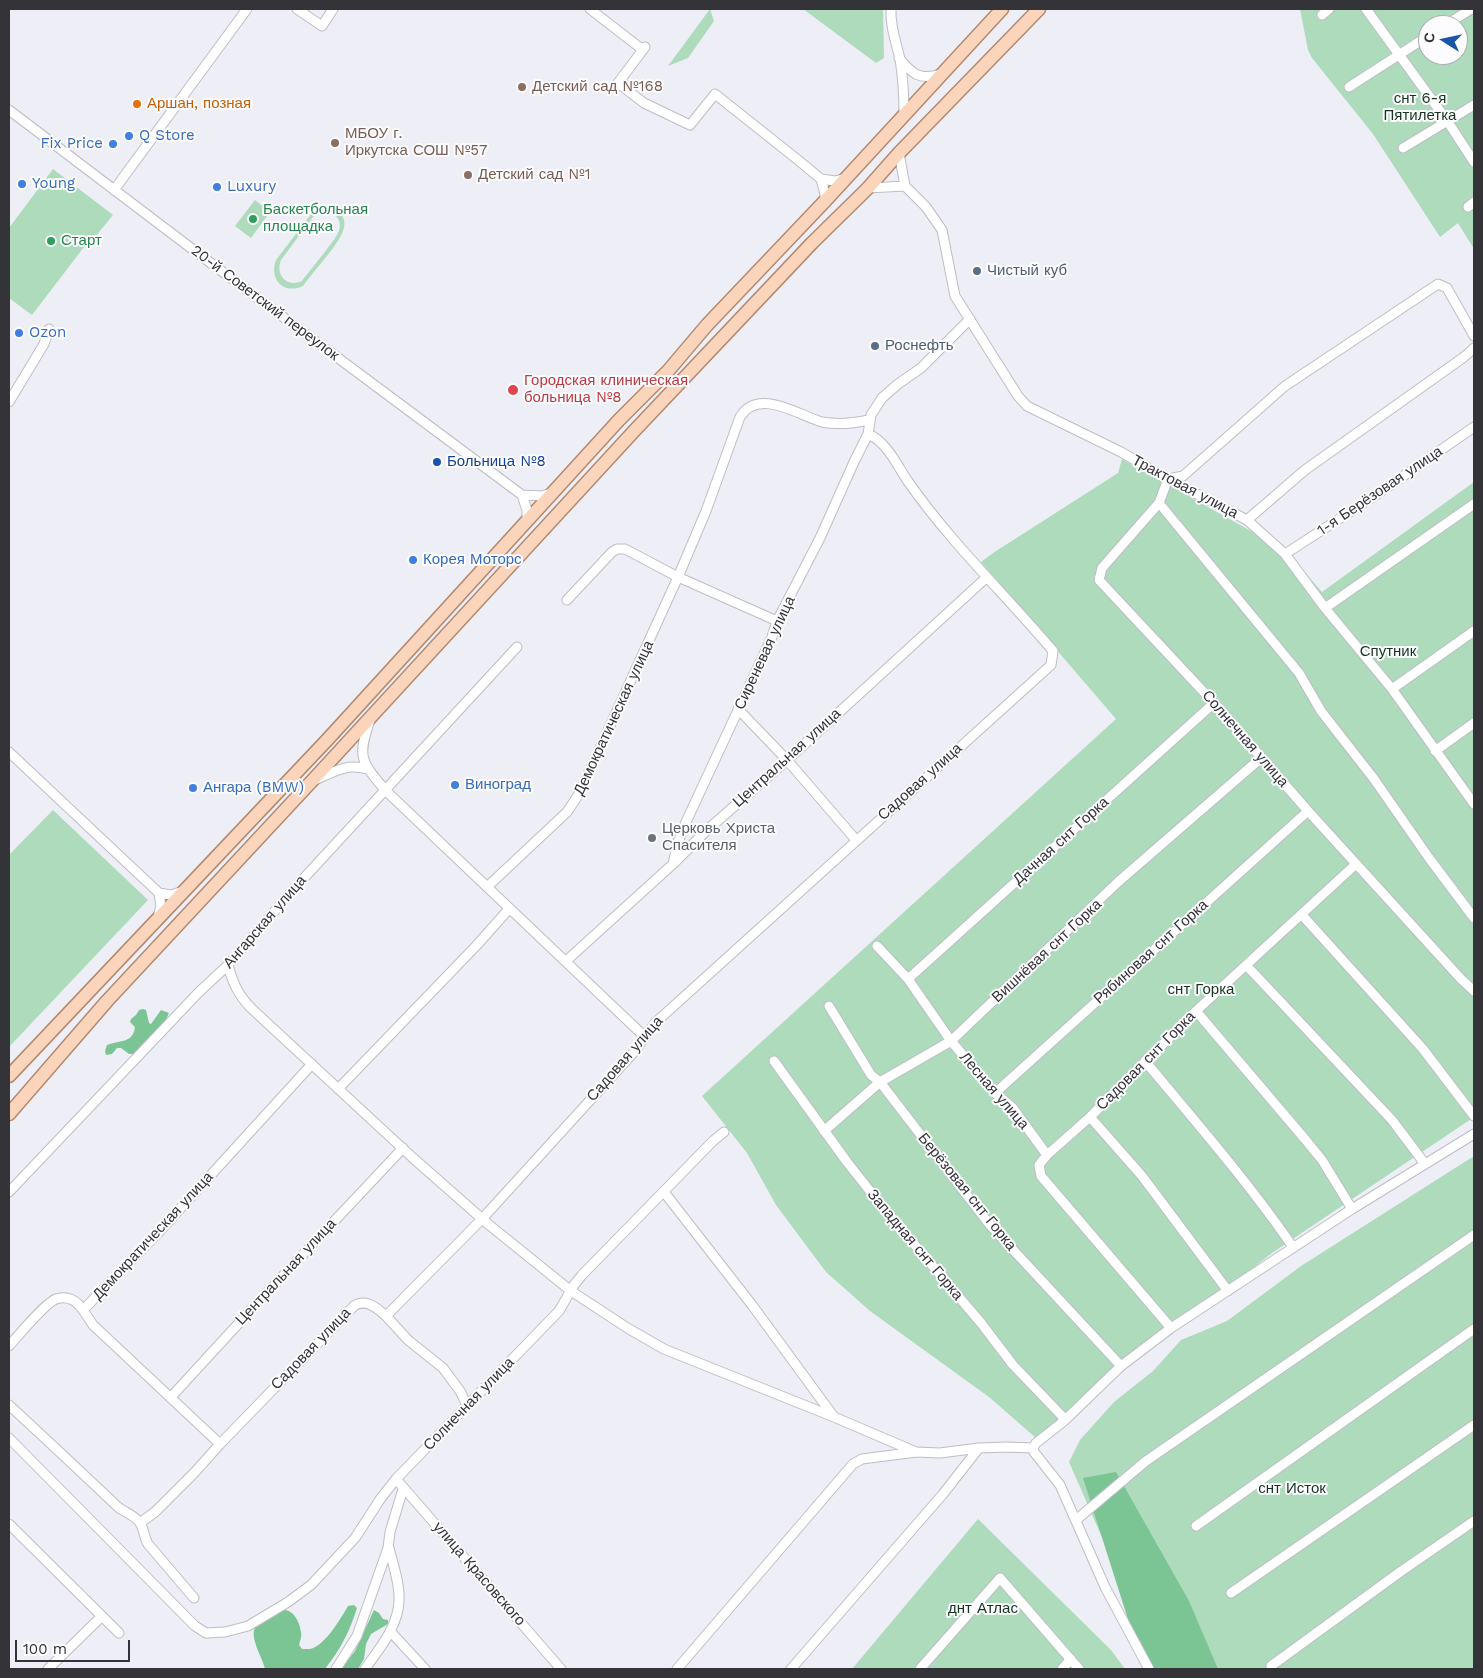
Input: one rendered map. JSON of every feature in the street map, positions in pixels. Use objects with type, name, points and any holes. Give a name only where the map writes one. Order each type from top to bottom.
[{"type":"main road","points":[[9,1076],[328,739],[619,420],[668,371],[707,325],[825,201],[1002,9]]},
{"type":"main road","points":[[10,1113],[106,1001],[311,782],[635,430],[812,243],[868,188],[899,153],[1039,9]]},
{"type":"street","points":[[114,190],[247,9]]},
{"type":"street","points":[[297,9],[322,26],[333,9]]},
{"type":"street","points":[[590,9],[644,48],[618,83],[644,103],[690,125],[714,94],[820,179],[825,201]]},
{"type":"street","points":[[891,9],[891,20],[904,94],[904,114]]},
{"type":"street","points":[[1366,9],[1448,122],[1474,162]]},
{"type":"street","points":[[1349,86],[1418,43]]},
{"type":"street","points":[[899,58],[912,72],[922,77],[931,78],[942,74]]},
{"type":"street","points":[[1403,148],[1474,105]]},
{"type":"street","name":"20-й Советский переулок","points":[[9,110],[522,495]]},
{"type":"street","points":[[868,188],[904,186],[899,153]]},
{"type":"street","points":[[820,179],[835,181],[846,178]]},
{"type":"street","name":"Трактовая улица","points":[[904,186],[926,207],[942,230],[956,296],[1018,396],[1027,406],[1121,452],[1246,520],[1285,554],[1325,608],[1392,689],[1474,804]]},
{"type":"street","points":[[1168,479],[1183,476],[1285,386],[1438,284],[1447,288],[1474,336]]},
{"type":"street","points":[[869,420],[872,411],[882,398],[921,368],[970,319]]},
{"type":"street","points":[[9,402],[44,344],[49,329]]},
{"type":"street","points":[[1246,520],[1304,470],[1474,348]]},
{"type":"street","name":"Демократическая улица","points":[[487,887],[567,812],[579,794],[678,577],[706,510],[740,417],[746,409],[756,404],[765,403],[830,423],[869,420]]},
{"type":"street","name":"Сиреневая улица","points":[[673,864],[678,842],[686,822],[772,637],[777,621],[820,538],[864,444],[868,434],[869,420]]},
{"type":"street","name":"1-я Берёзовая улица","points":[[1285,554],[1376,495],[1474,427]]},
{"type":"street","name":"Садовая улица","points":[[140,1523],[156,1512],[354,1306],[364,1302],[386,1316],[482,1219],[627,1059],[662,1016],[1044,673],[1052,663],[1053,652],[942,526],[880,442],[868,434]]},
{"type":"street","name":"Солнечная улица","points":[[1168,479],[1159,503],[1102,568],[1099,580],[1214,703],[1308,811],[1460,979],[1474,991]]},
{"type":"street","points":[[527,522],[527,510],[522,495],[542,496],[553,492]]},
{"type":"street","points":[[1159,503],[1299,673],[1321,711],[1374,779],[1474,918]]},
{"type":"street","points":[[1325,608],[1474,504]]},
{"type":"street","points":[[567,600],[612,552],[617,549],[625,549],[678,577],[777,621]]},
{"type":"street","name":"Центральная улица","points":[[566,961],[673,864],[706,831],[787,760],[987,577]]},
{"type":"street","points":[[1392,689],[1474,631]]},
{"type":"street","name":"Ангарская улица","points":[[9,1192],[199,992],[228,966],[287,896],[517,647]]},
{"type":"street","name":"Дачная снт Горка","points":[[908,979],[1214,703]]},
{"type":"street","points":[[738,709],[787,760],[856,840]]},
{"type":"street","points":[[372,716],[363,750],[363,760],[367,769],[385,790],[645,1037]]},
{"type":"street","points":[[1435,751],[1474,723]]},
{"type":"street","points":[[9,752],[159,893],[171,895],[184,891]]},
{"type":"street","name":"Вишнёвая снт Горка","points":[[824,1132],[880,1082],[951,1041],[1118,882],[1261,758]]},
{"type":"street","points":[[311,782],[344,767],[367,769]]},
{"type":"street","name":"Рябиновая снт Горка","points":[[995,1093],[1308,811]]},
{"type":"street","name":"Садовая снт Горка","points":[[1046,1155],[1090,1117],[1196,1011],[1356,864]]},
{"type":"street","points":[[157,920],[162,906],[159,893]]},
{"type":"street","points":[[338,1089],[476,946],[509,909]]},
{"type":"street","points":[[1302,915],[1423,1049],[1474,1116]]},
{"type":"street","name":"Лесная улица","points":[[877,946],[908,979],[951,1041],[995,1093],[1012,1107],[1046,1155]]},
{"type":"street","points":[[1246,965],[1392,1120],[1424,1164]]},
{"type":"street","points":[[228,966],[235,988],[240,996],[261,1018],[482,1219],[571,1291],[664,1350],[834,1417],[916,1452]]},
{"type":"street","name":"Берёзовая снт Горка","points":[[829,1006],[871,1075],[880,1082],[990,1225],[1121,1366]]},
{"type":"street","points":[[1196,1011],[1322,1160],[1352,1209]]},
{"type":"street","name":"Западная снт Горка","points":[[774,1061],[824,1132],[880,1205],[981,1323],[1013,1365],[1062,1416],[1064,1421]]},
{"type":"street","points":[[1144,1061],[1217,1146],[1293,1247]]},
{"type":"street","name":"Демократическая улица","points":[[220,1444],[93,1325],[83,1310],[158,1233],[312,1064]]},
{"type":"street","points":[[1090,1117],[1142,1176],[1228,1291]]},
{"type":"street","name":"Солнечная улица","points":[[9,1438],[195,1626],[206,1633],[225,1632],[248,1626],[296,1597],[322,1576],[367,1522],[387,1490],[396,1480],[546,1326],[564,1305],[582,1275],[724,1132]]},
{"type":"street","points":[[1033,1448],[1036,1443],[1064,1421],[1121,1366],[1171,1328],[1352,1209],[1474,1134]]},
{"type":"street","name":"Центральная улица","points":[[171,1397],[260,1299],[403,1148]]},
{"type":"street","points":[[1046,1155],[1039,1165],[1041,1176],[1171,1328]]},
{"type":"street","points":[[664,1192],[752,1305],[834,1417]]},
{"type":"street","points":[[1076,1520],[1146,1461],[1474,1235]]},
{"type":"street","points":[[9,1346],[46,1306],[56,1299],[72,1300],[79,1304],[83,1310]]},
{"type":"street","points":[[386,1316],[416,1348],[444,1368],[460,1390],[467,1405]]},
{"type":"street","points":[[1196,1526],[1474,1329]]},
{"type":"street","points":[[9,1406],[89,1478],[119,1508],[140,1523],[148,1544],[194,1598]]},
{"type":"street","points":[[1231,1593],[1474,1425]]},
{"type":"street","points":[[677,1669],[853,1464],[862,1459],[916,1452],[940,1453],[978,1448],[1033,1448]]},
{"type":"street","points":[[791,1669],[943,1494],[978,1448]]},
{"type":"street","points":[[1033,1448],[1034,1452],[1060,1485],[1104,1587],[1149,1669]]},
{"type":"street","name":"улица Красовского","points":[[396,1480],[561,1669]]},
{"type":"street","points":[[336,1669],[357,1636],[388,1548],[390,1532],[403,1489]]},
{"type":"street","points":[[1271,1666],[1400,1572],[1474,1522]]},
{"type":"street","points":[[9,1524],[119,1633]]},
{"type":"street","points":[[365,1669],[390,1631],[400,1599],[388,1548]]},
{"type":"street","points":[[920,1669],[1000,1578],[1079,1669]]},
{"type":"street","points":[[48,1669],[102,1617]]},
{"type":"street","points":[[390,1631],[425,1669]]},
{"type":"street","points":[[1062,1669],[1070,1659]]},
{"type":"green space","points":[[710,9],[714,21],[688,58],[668,66]]},
{"type":"green space","points":[[803,9],[883,9],[884,58],[876,63]]},
{"type":"green space","name":"снт 6-я Пятилетка","points":[[1300,9],[1474,9],[1474,249],[1458,223],[1440,237],[1373,134],[1312,58],[1308,50]]},
{"type":"green space","name":"Старт","points":[[53,169],[113,215],[91,242],[84,247],[32,315],[9,298],[9,228]]},
{"type":"green space","name":"Баскетбольная площадка","points":[[255,200],[270,212],[251,238],[235,226]]},
{"type":"green space","points":[[322,206],[332,208],[340,213],[344,221],[341,237],[303,286],[296,288],[284,287],[279,284],[274,273],[276,260],[315,209]],"holes":[[[326,211],[336,216],[340,222],[337,236],[302,281],[297,283],[287,281],[281,275],[281,260],[316,213]]]},
{"type":"green space","name":"снт Горка","points":[[1122,459],[1285,550],[1322,592],[1474,482],[1474,1117],[1272,1253],[1036,1438],[989,1397],[870,1311],[826,1272],[776,1205],[747,1153],[702,1096],[1116,719],[981,562],[1118,473]]},
{"type":"green space","points":[[53,810],[148,900],[9,1047],[9,855]]},
{"type":"green space","points":[[139,1010],[146,1010],[149,1023],[151,1024],[161,1010],[169,1013],[164,1024],[134,1054],[129,1054],[121,1048],[117,1048],[112,1054],[106,1055],[107,1045],[128,1039],[131,1036],[135,1027],[130,1022],[131,1019]]},
{"type":"green space","name":"снт Исток","points":[[1474,1156],[1474,1669],[1172,1669],[1145,1610],[1101,1535],[1069,1462],[1080,1440],[1114,1402],[1153,1371],[1181,1340],[1227,1321],[1301,1266]]},
{"type":"green space","points":[[1116,1472],[1189,1601],[1218,1669],[1149,1669],[1140,1657],[1083,1478]]},
{"type":"green space","name":"днт Атлас","points":[[978,1519],[1111,1650],[1125,1669],[852,1669]]},
{"type":"green space","points":[[354,1605],[357,1608],[348,1632],[325,1669],[265,1669],[254,1635],[254,1630],[258,1624],[284,1610],[291,1612],[299,1625],[301,1635],[299,1645],[302,1649],[310,1649],[316,1647],[327,1637],[348,1606]]},
{"type":"green space","points":[[374,1610],[383,1619],[388,1620],[388,1624],[371,1634],[366,1644],[364,1659],[358,1669],[341,1669],[355,1651]]},
{"type":"place","name":"Детский сад №168","points":[[522,87]]},
{"type":"place","name":"Аршан, позная","points":[[137,104]]},
{"type":"place","name":"Q Store","points":[[129,136]]},
{"type":"place","name":"МБОУ г. Иркутска СОШ №57","points":[[335,143]]},
{"type":"place","name":"Fix Price","points":[[113,144]]},
{"type":"place","name":"Детский сад №1","points":[[468,175]]},
{"type":"place","name":"Young","points":[[22,184]]},
{"type":"place","name":"Luxury","points":[[217,187]]},
{"type":"place","name":"Баскетбольная площадка","points":[[253,219]]},
{"type":"place","name":"Старт","points":[[51,241]]},
{"type":"place","name":"Чистый куб","points":[[977,271]]},
{"type":"place","name":"Ozon","points":[[19,333]]},
{"type":"place","name":"Роснефть","points":[[875,346]]},
{"type":"place","name":"Городская клиническая больница №8","points":[[513,390]]},
{"type":"place","name":"Больница №8","points":[[437,462]]},
{"type":"place","name":"Корея Моторс","points":[[413,560]]},
{"type":"place","name":"Виноград","points":[[455,785]]},
{"type":"place","name":"Ангара (BMW)","points":[[193,788]]},
{"type":"place","name":"Церковь Христа Спасителя","points":[[652,838]]},
{"type":"park label","name":"Спутник","points":[[1388,652]]}]
